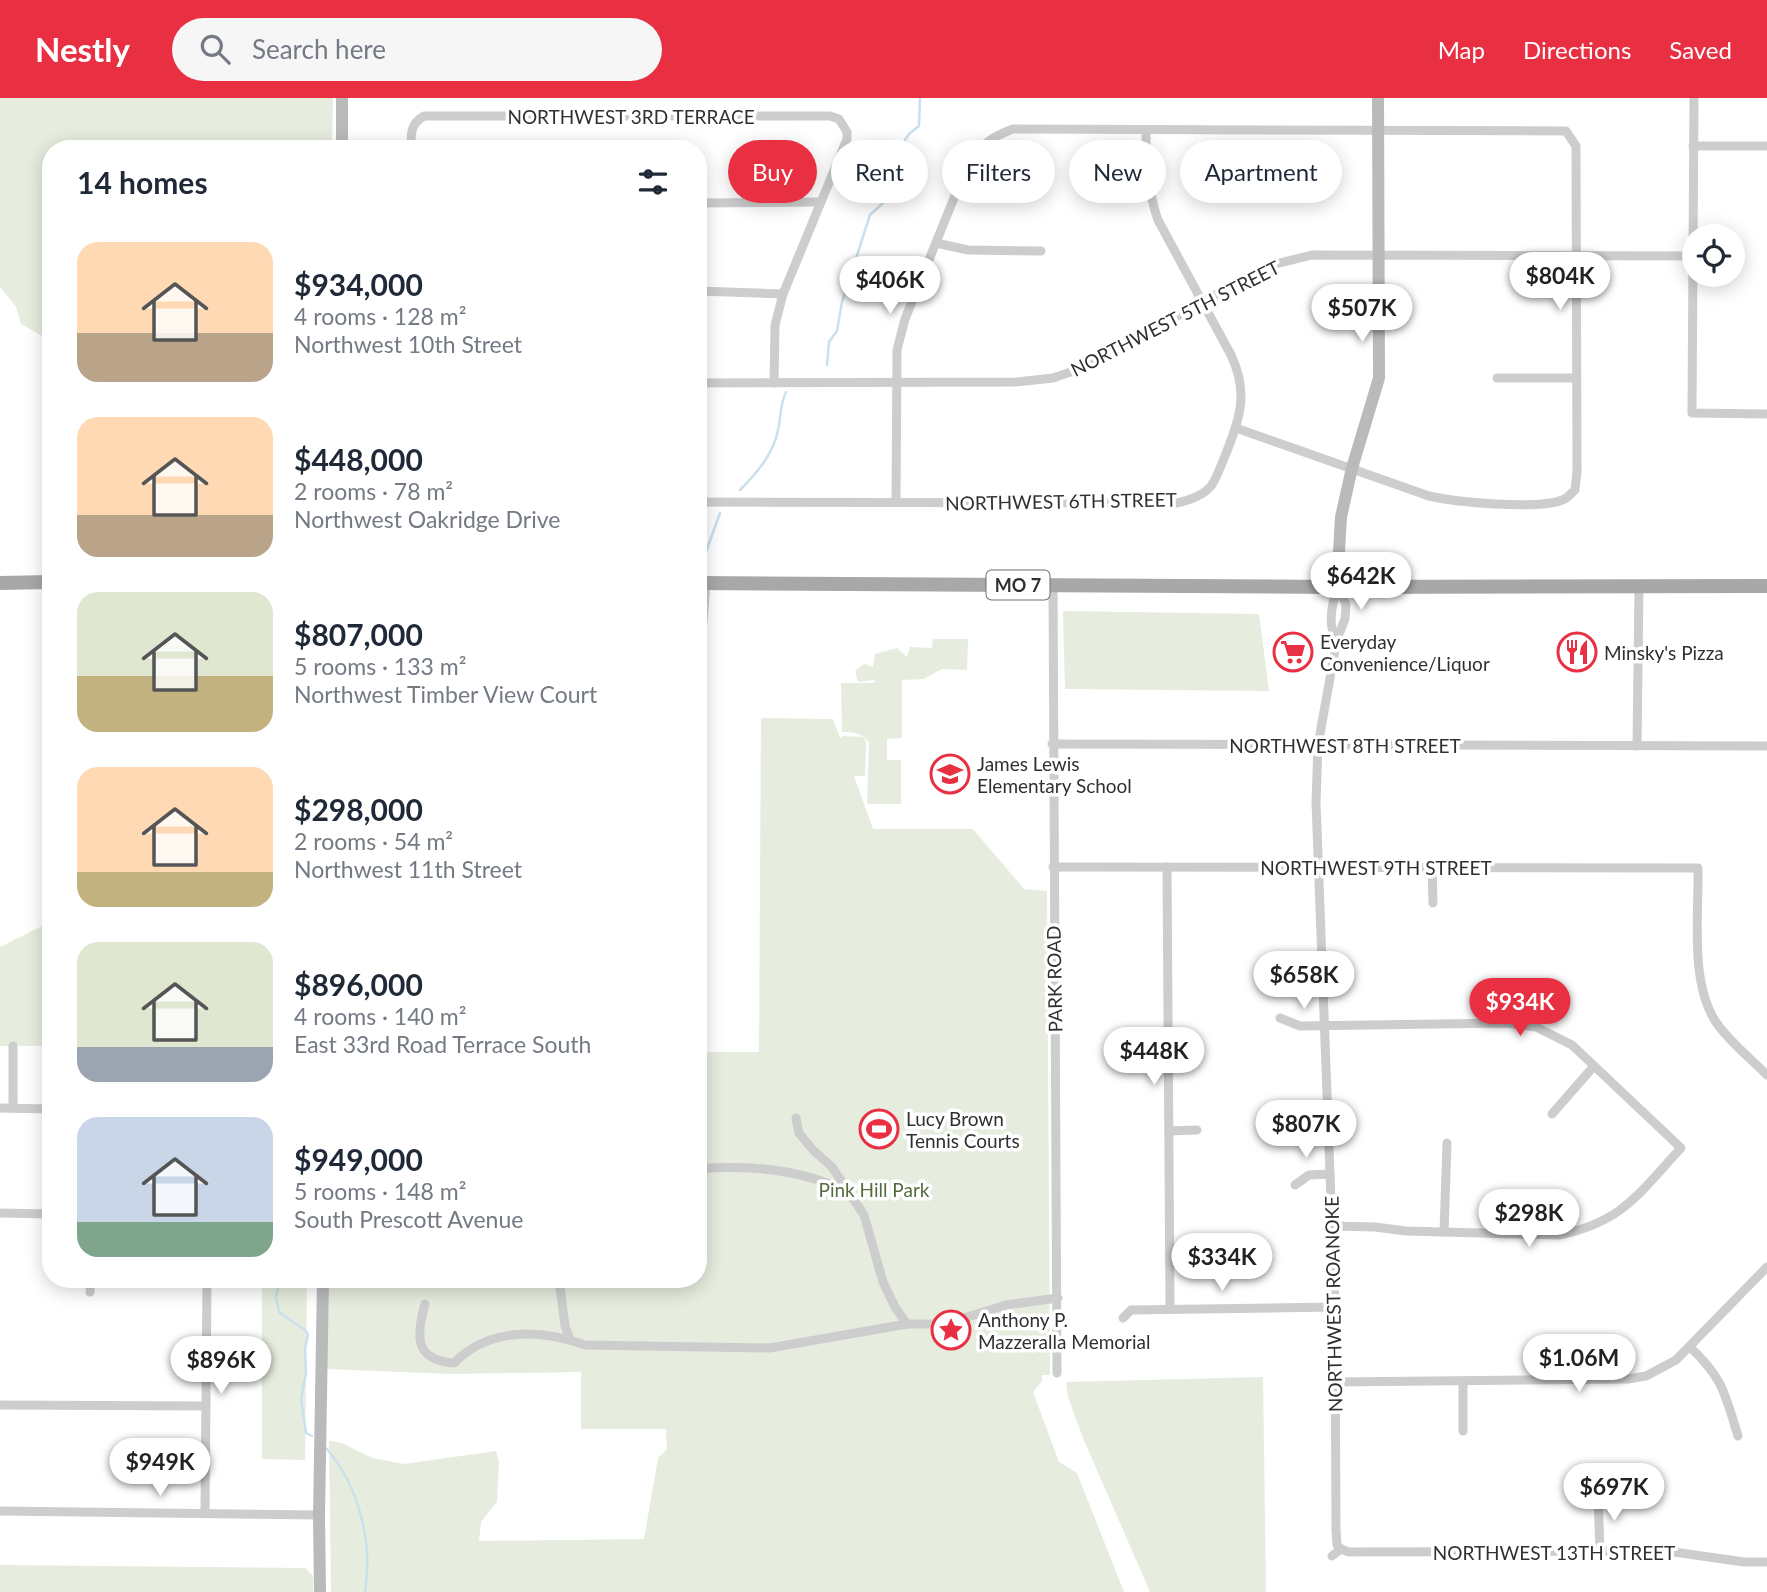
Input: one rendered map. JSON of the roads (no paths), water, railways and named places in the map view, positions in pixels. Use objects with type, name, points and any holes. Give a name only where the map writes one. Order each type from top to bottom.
[{"type":"main road","points":[[0,583],[42,583]]},
{"type":"main road","name":"MO 7","points":[[707,583],[1337,587],[1767,586]]},
{"type":"street","points":[[342,98],[342,140]]},
{"type":"street","points":[[1337,587],[1341,517],[1352,468],[1379,378],[1378,98]]},
{"type":"street","points":[[1693,224],[1694,98]]},
{"type":"street","name":"NORTHWEST 3RD TERRACE","points":[[411,140],[415,121],[424,116],[830,116],[844,125],[847,139],[820,202]]},
{"type":"street","points":[[896,502],[897,351],[905,319],[967,166],[976,151],[993,136],[1013,129],[1566,131],[1576,146],[1575,490],[1563,500],[1538,504],[1452,502],[1236,428]]},
{"type":"street","name":"NORTHWEST 6TH STREET","points":[[707,502],[1177,503],[1194,498],[1211,487],[1236,428],[1242,399],[1238,370],[1158,220],[1150,197],[1146,172],[1146,130]]},
{"type":"street","points":[[1693,146],[1767,146]]},
{"type":"street","points":[[707,203],[820,202],[783,294],[775,325],[774,383]]},
{"type":"street","points":[[936,243],[968,250],[1041,251]]},
{"type":"street","name":"NORTHWEST 5TH STREET","points":[[707,383],[1016,382],[1053,378],[1088,366],[1267,266],[1312,255],[1682,256]]},
{"type":"street","points":[[1693,287],[1692,414],[1767,414]]},
{"type":"street","points":[[707,291],[783,294]]},
{"type":"street","points":[[1497,378],[1575,378]]},
{"type":"street","name":"PARK ROAD","points":[[1053,585],[1057,1373]]},
{"type":"street","points":[[1637,746],[1639,585]]},
{"type":"street","name":"NORTHWEST ROANOKE","points":[[1337,587],[1346,604],[1345,619],[1337,639],[1318,746],[1316,802],[1333,1226],[1336,1530],[1337,1545],[1341,1549]]},
{"type":"street","name":"NORTHWEST 8TH STREET","points":[[1052,744],[1767,746]]},
{"type":"street","name":"NORTHWEST 9TH STREET","points":[[1053,867],[1699,868],[1699,969],[1704,997],[1717,1024],[1767,1075]]},
{"type":"street","points":[[1167,867],[1170,1308]]},
{"type":"street","points":[[1433,868],[1433,904]]},
{"type":"street","points":[[1280,1018],[1300,1026],[1323,1027],[1521,1023],[1536,1027],[1564,1040],[1681,1148],[1627,1206],[1614,1216],[1590,1228],[1559,1235],[1333,1226]]},
{"type":"street","points":[[13,1046],[13,1108]]},
{"type":"street","points":[[1552,1114],[1594,1066]]},
{"type":"street","points":[[0,1108],[42,1108]]},
{"type":"street","points":[[796,1118],[799,1133],[832,1167],[864,1215],[883,1282],[907,1324]]},
{"type":"street","points":[[1169,1131],[1196,1130]]},
{"type":"street","points":[[1444,1232],[1447,1143]]},
{"type":"street","points":[[707,1168],[771,1170],[822,1179],[846,1191]]},
{"type":"street","points":[[1295,1185],[1308,1175],[1330,1174]]},
{"type":"street","points":[[0,1213],[42,1214]]},
{"type":"street","points":[[1336,1382],[1628,1379],[1646,1376],[1662,1369],[1690,1347],[1767,1267]]},
{"type":"street","points":[[90,1288],[90,1292]]},
{"type":"street","points":[[205,1513],[207,1288]]},
{"type":"street","points":[[320,1592],[323,1288]]},
{"type":"street","points":[[560,1288],[565,1326],[570,1339]]},
{"type":"street","points":[[425,1304],[419,1323],[419,1341],[428,1356],[440,1362],[454,1363],[477,1344],[497,1336],[519,1334],[570,1339],[586,1345],[770,1348],[907,1324],[945,1324],[1006,1305],[1058,1298]]},
{"type":"street","points":[[1123,1318],[1131,1310],[1335,1307]]},
{"type":"street","points":[[1690,1347],[1706,1361],[1722,1384],[1738,1436]]},
{"type":"street","points":[[1463,1381],[1463,1431]]},
{"type":"street","points":[[0,1405],[206,1406]]},
{"type":"street","points":[[1598,1495],[1600,1552]]},
{"type":"street","points":[[0,1511],[319,1514]]},
{"type":"street","points":[[1332,1556],[1341,1549]]},
{"type":"street","name":"NORTHWEST 13TH STREET","points":[[1341,1549],[1349,1552],[1667,1550],[1744,1562],[1767,1562]]},
{"type":"waterway","points":[[827,365],[829,342],[837,331],[842,302],[870,215],[885,201],[890,170],[900,159],[905,140],[919,126],[920,98]]},
{"type":"waterway","points":[[740,490],[758,470],[773,447],[786,392]]},
{"type":"waterway","points":[[707,549],[720,513]]},
{"type":"waterway","points":[[278,1288],[276,1297],[279,1312],[308,1335],[305,1348],[306,1373],[301,1399],[306,1433],[312,1436]]},
{"type":"waterway","points":[[326,1448],[347,1479],[361,1516],[367,1554],[365,1592]]},
{"type":"place","name":"Everyday Convenience/Liquor","points":[[1293,652]]},
{"type":"place","name":"Minsky's Pizza","points":[[1577,652]]},
{"type":"place","name":"James Lewis Elementary School","points":[[950,774]]},
{"type":"place","name":"Lucy Brown Tennis Courts","points":[[879,1129]]},
{"type":"place","name":"Anthony P. Mazzeralla Memorial","points":[[951,1330]]},
{"type":"park label","name":"Pink Hill Park","points":[[874,1189]]}]
